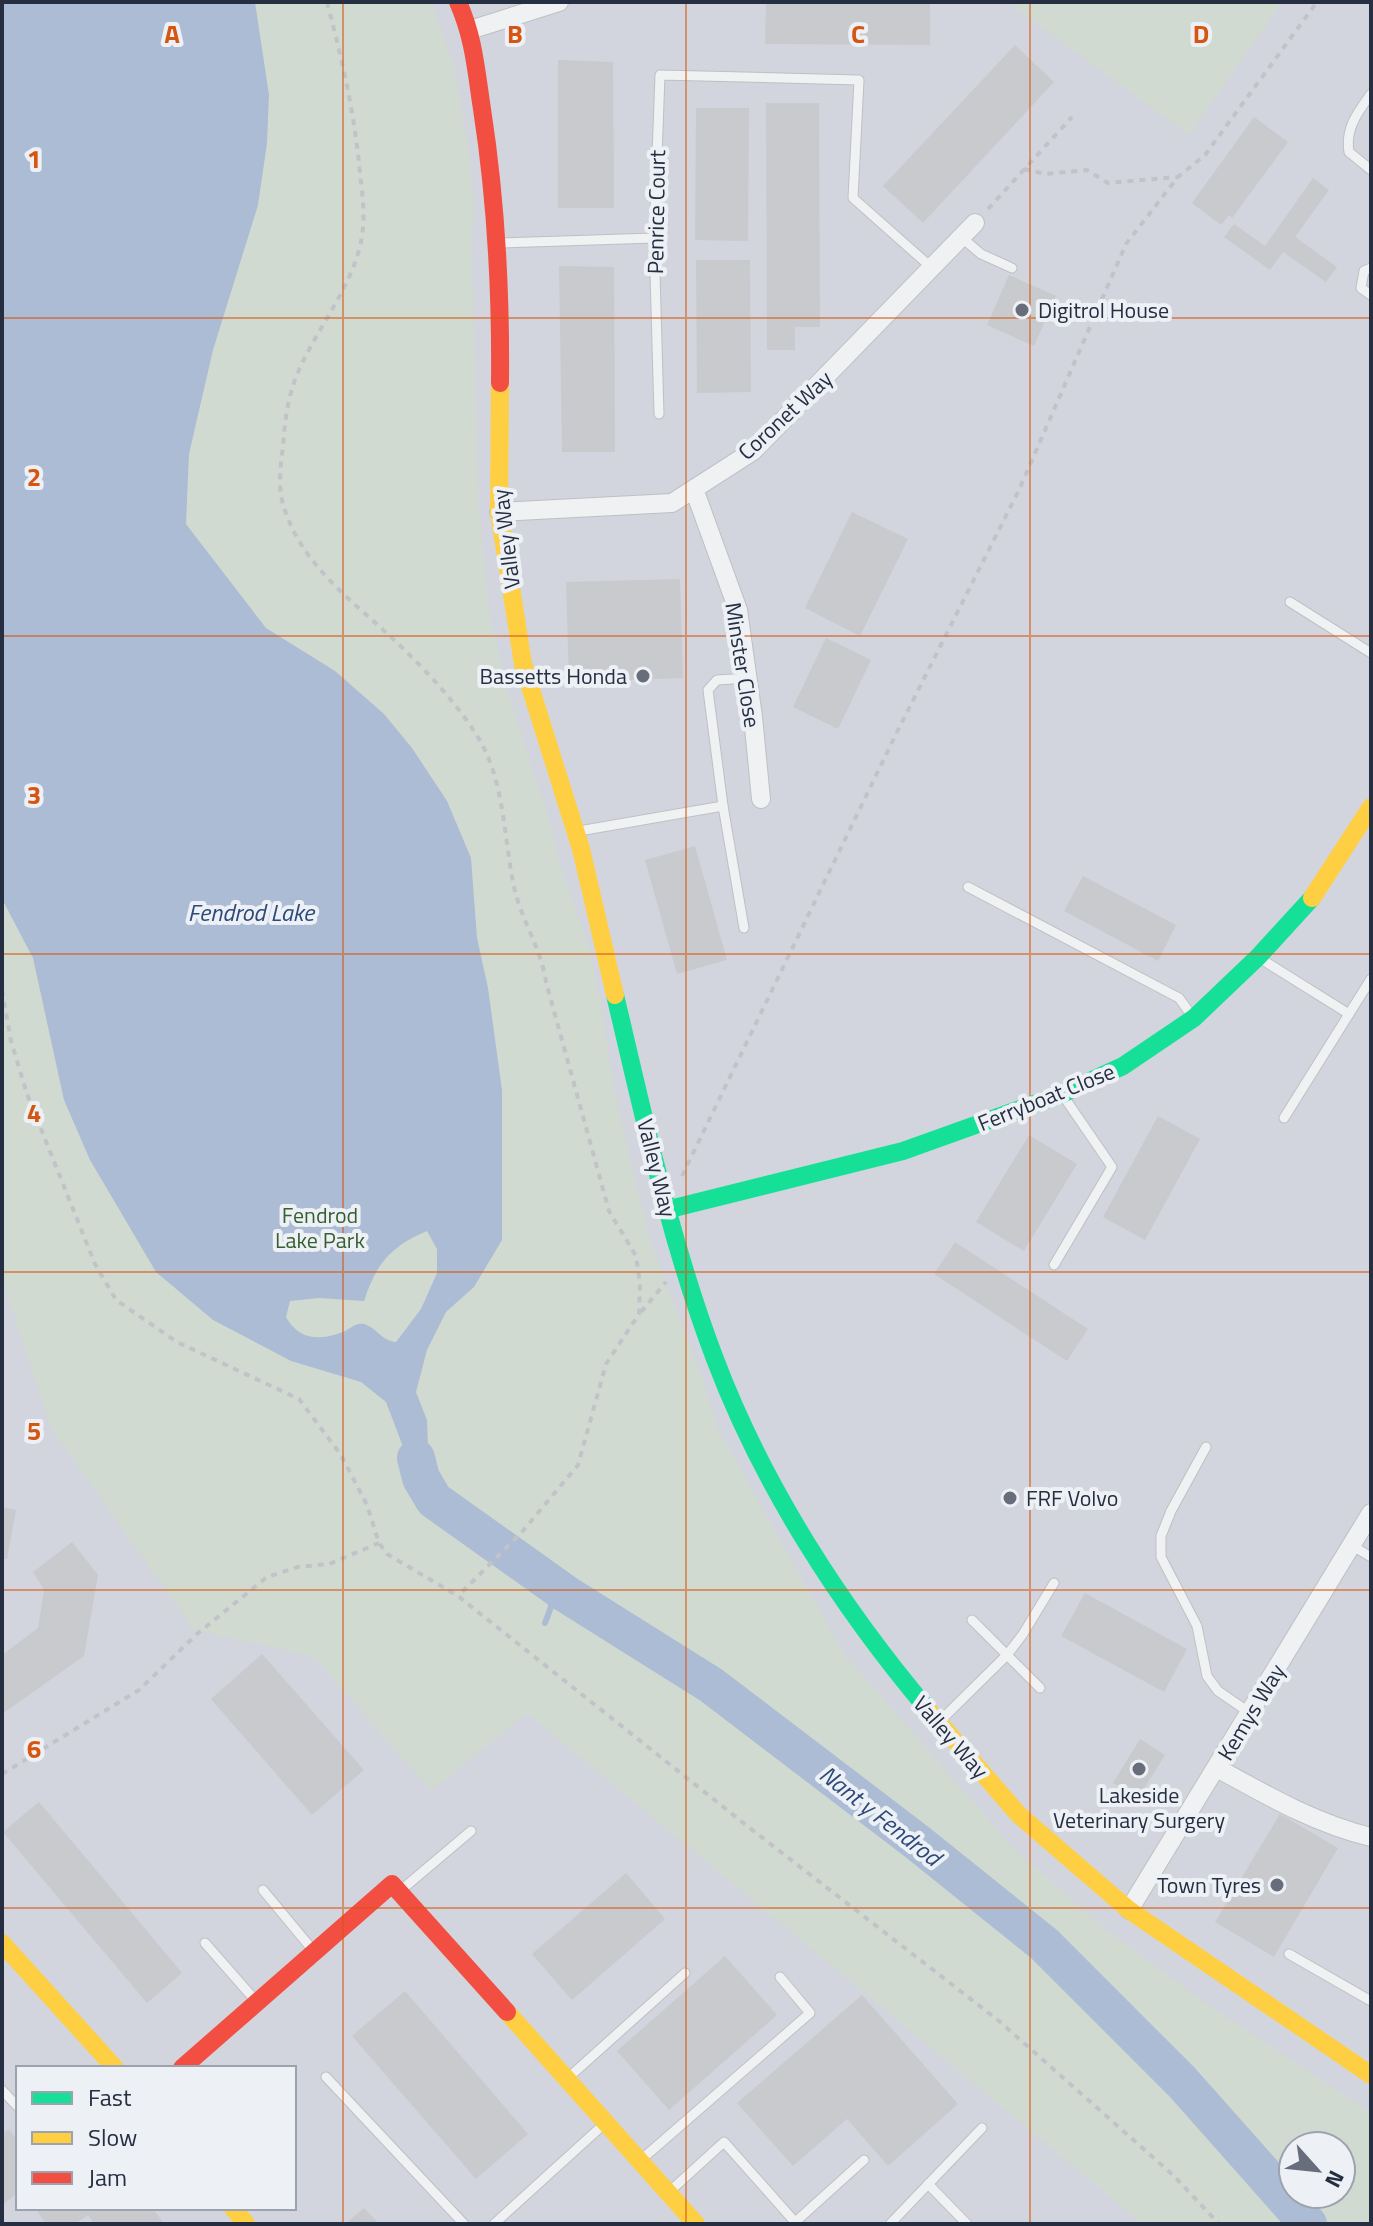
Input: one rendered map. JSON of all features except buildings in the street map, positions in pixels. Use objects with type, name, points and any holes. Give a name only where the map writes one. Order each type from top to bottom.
[{"type":"street","name":"Valley Way","points":[[458,2],[470,30],[491,166],[501,314],[499,512],[523,664],[576,831],[666,1210],[715,1359],[752,1444],[789,1511],[849,1607],[937,1724],[1019,1815],[1129,1910],[1367,2068]]},
{"type":"street","points":[[470,30],[559,2]]},
{"type":"street","name":"Coronet Way","points":[[499,512],[672,503],[753,451],[975,223]]},
{"type":"street","name":"Minster Close","points":[[694,489],[738,610],[761,799]]},
{"type":"street","name":"Ferryboat Close","points":[[666,1210],[903,1151],[1062,1094],[1123,1066],[1194,1018],[1258,957],[1308,904],[1371,807]]},
{"type":"street","name":"Kemys Way","points":[[1129,1910],[1371,1513]]},
{"type":"street","points":[[1217,1768],[1284,1804],[1348,1832],[1371,1837]]},
{"type":"street","points":[[184,2066],[392,1884],[696,2224]]},
{"type":"street","points":[[2,1943],[113,2066]]},
{"type":"lane","name":"Penrice Court","points":[[659,414],[654,238],[660,75],[859,80],[853,198],[932,268]]},
{"type":"lane","points":[[1371,94],[1354,118],[1347,139],[1349,152],[1371,170]]},
{"type":"lane","points":[[961,237],[981,254],[1012,268]]},
{"type":"lane","points":[[496,244],[654,238]]},
{"type":"lane","points":[[1371,268],[1364,271],[1361,288],[1371,295]]},
{"type":"lane","points":[[1290,602],[1371,653]]},
{"type":"lane","points":[[744,928],[723,806],[708,690],[717,680],[748,678]]},
{"type":"lane","points":[[576,831],[723,806]]},
{"type":"lane","points":[[968,887],[1179,998],[1194,1018]]},
{"type":"lane","points":[[1258,957],[1349,1014]]},
{"type":"lane","points":[[1284,1118],[1371,979]]},
{"type":"lane","points":[[1054,1265],[1112,1167],[1062,1094]]},
{"type":"lane","points":[[1206,1447],[1171,1511],[1161,1536],[1161,1557],[1197,1626],[1207,1676],[1218,1691],[1250,1713]]},
{"type":"lane","points":[[1351,1545],[1371,1557]]},
{"type":"lane","points":[[937,1724],[1007,1655],[1054,1583]]},
{"type":"lane","points":[[972,1620],[1040,1688]]},
{"type":"lane","points":[[400,1892],[471,1831]]},
{"type":"lane","points":[[263,1890],[314,1952]]},
{"type":"lane","points":[[205,1943],[257,2002]]},
{"type":"lane","points":[[1289,1954],[1371,2001]]},
{"type":"lane","points":[[567,2079],[685,1973]]},
{"type":"lane","points":[[640,2161],[810,2013],[780,1977]]},
{"type":"lane","points":[[326,2077],[464,2224]]},
{"type":"lane","points":[[2,2090],[16,2105]]},
{"type":"lane","points":[[494,2224],[606,2123]]},
{"type":"lane","points":[[890,2224],[982,2128]]},
{"type":"lane","points":[[668,2193],[724,2142],[794,2223],[864,2160]]},
{"type":"lane","points":[[928,2184],[967,2224]]},
{"type":"path","points":[[327,2],[345,67],[364,215],[355,265],[299,368],[290,393],[280,468],[281,495],[288,522],[307,556],[438,686],[478,736],[491,764],[502,805],[515,890],[524,925],[543,960],[546,982],[609,1211],[636,1256],[640,1284],[639,1314]]},
{"type":"path","points":[[680,1181],[897,732],[1019,490],[1126,244],[1178,177],[1205,155],[1317,2]]},
{"type":"path","points":[[975,223],[1072,117]]},
{"type":"path","points":[[1024,169],[1045,174],[1087,170],[1108,183],[1178,177]]},
{"type":"path","points":[[2,990],[11,1041],[27,1094],[95,1264],[116,1300],[177,1342],[299,1399],[341,1455],[367,1505],[379,1543],[387,1554],[458,1596],[999,2021],[1173,2175],[1219,2224]]},
{"type":"path","points":[[458,1596],[522,1532],[578,1465],[606,1364],[639,1314],[683,1262]]},
{"type":"path","points":[[2,1774],[139,1690],[197,1634],[267,1577],[298,1567],[329,1564],[379,1543]]},
{"type":"shaded area","points":[[255,2],[1371,2],[1371,2224],[2,2224],[2,899]]},
{"type":"green space","name":"Fendrod Lake Park","points":[[2,2],[431,2],[454,66],[470,158],[474,207],[472,252],[479,508],[489,614],[511,702],[560,864],[589,947],[614,1090],[650,1241],[704,1383],[718,1429],[844,1654],[1014,1849],[1106,1930],[1204,2002],[1371,2113],[1371,2224],[1143,2224],[527,1713],[431,1791],[313,1656],[194,1630],[51,1428],[2,1277]]},
{"type":"green space","points":[[1007,2],[1282,2],[1189,135]]},
{"type":"water","name":"Fendrod Lake","points":[[2,2],[255,2],[269,95],[267,143],[258,205],[213,350],[189,454],[186,524],[266,628],[335,671],[384,714],[412,748],[447,801],[471,858],[477,938],[488,988],[502,1090],[502,1240],[474,1287],[446,1312],[427,1350],[416,1392],[427,1420],[428,1448],[416,1458],[407,1457],[386,1402],[361,1382],[291,1361],[213,1320],[156,1272],[90,1160],[64,1100],[33,958],[2,899]],"holes":[[[427,1231],[437,1249],[437,1273],[421,1309],[396,1342],[364,1324],[354,1325],[332,1336],[309,1336],[296,1330],[286,1317],[290,1301],[319,1298],[364,1301],[386,1258],[404,1243]]]},
{"type":"waterway","name":"Nant y Fendrod","points":[[416,1458],[421,1478],[434,1500],[566,1594],[711,1685],[917,1842],[1044,1944],[1182,2082],[1308,2224]]},
{"type":"waterway","points":[[545,1623],[551,1607],[549,1582]]},
{"type":"traffic: fast","points":[[666,1210],[903,1151],[1062,1094],[1123,1066],[1194,1018],[1258,957],[1312,898]]},
{"type":"traffic: fast","points":[[615,995],[684,1270],[734,1406],[756,1453],[807,1544],[865,1630],[929,1711]]},
{"type":"traffic: slow","points":[[500,383],[499,512],[523,664],[581,849],[615,995]]},
{"type":"traffic: slow","points":[[1312,898],[1371,807]]},
{"type":"traffic: slow","points":[[929,1711],[1019,1815],[1129,1910],[1371,2075]]},
{"type":"traffic: slow","points":[[2,1943],[113,2066]]},
{"type":"traffic: slow","points":[[507,2012],[696,2224]]},
{"type":"traffic: slow","points":[[235,2210],[246,2224]]},
{"type":"traffic: jam","points":[[458,2],[474,54],[491,177],[500,314],[500,383]]},
{"type":"traffic: jam","points":[[184,2066],[392,1884],[507,2012]]},
{"type":"place","name":"Digitrol House","points":[[1022,310]]},
{"type":"place","name":"Bassetts Honda","points":[[643,676]]},
{"type":"place","name":"FRF Volvo","points":[[1010,1498]]},
{"type":"place","name":"Lakeside Veterinary Surgery","points":[[1139,1769]]},
{"type":"place","name":"Town Tyres","points":[[1277,1885]]}]
